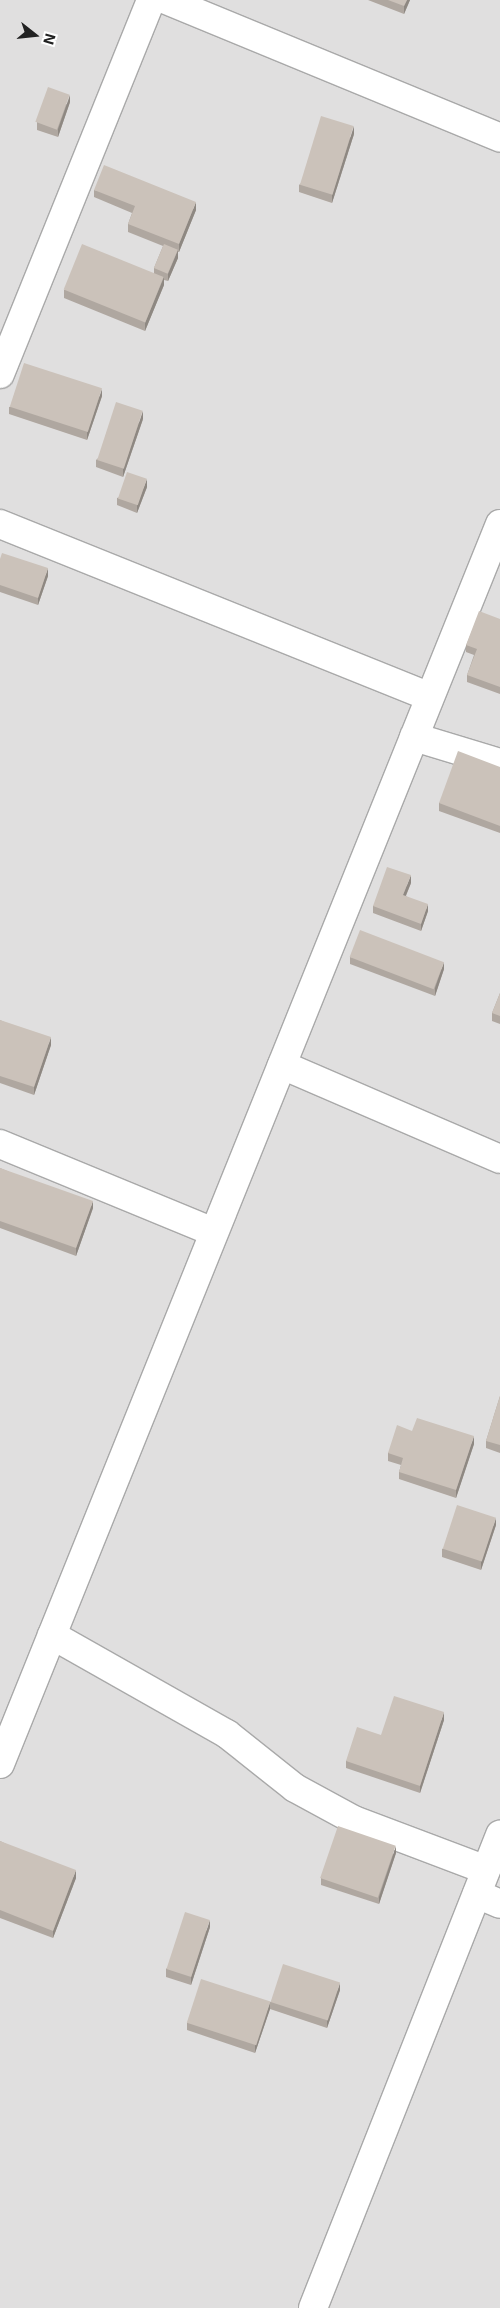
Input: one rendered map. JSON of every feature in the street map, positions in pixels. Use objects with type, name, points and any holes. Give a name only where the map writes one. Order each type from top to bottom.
[{"type":"street","points":[[0,374],[151,0]]},
{"type":"street","points":[[166,0],[500,138]]},
{"type":"street","points":[[0,524],[430,696]]},
{"type":"street","points":[[1,1757],[52,1635],[500,524]]},
{"type":"street","points":[[414,737],[500,763]]},
{"type":"street","points":[[282,1064],[500,1159]]},
{"type":"street","points":[[0,1144],[214,1232]]},
{"type":"street","points":[[52,1635],[227,1734],[295,1788],[488,1889]]},
{"type":"street","points":[[313,2308],[488,1889],[500,1835]]},
{"type":"shaded area","points":[[0,0],[500,0],[500,2308],[0,2308]]},
{"type":"building","points":[[388,0],[407,0],[404,6]]},
{"type":"building","points":[[48,87],[70,95],[57,130],[35,122]]},
{"type":"building","points":[[321,116],[354,126],[332,195],[300,185]]},
{"type":"building","points":[[104,165],[196,202],[179,244],[128,224],[135,206],[94,190]]},
{"type":"building","points":[[82,244],[164,277],[145,322],[64,289]]},
{"type":"building","points":[[164,244],[178,250],[168,274],[154,268]]},
{"type":"building","points":[[24,363],[102,388],[88,432],[10,407]]},
{"type":"building","points":[[116,402],[143,411],[124,469],[97,460]]},
{"type":"building","points":[[127,472],[147,479],[138,505],[118,498]]},
{"type":"building","points":[[2,553],[48,568],[38,598],[0,585],[0,559]]},
{"type":"building","points":[[479,611],[500,619],[500,687],[467,675],[477,649],[466,645]]},
{"type":"building","points":[[458,751],[500,767],[500,826],[439,803]]},
{"type":"building","points":[[387,867],[411,875],[403,895],[428,904],[421,924],[373,906]]},
{"type":"building","points":[[360,930],[444,962],[434,989],[350,957]]},
{"type":"building","points":[[500,993],[500,1016],[492,1013]]},
{"type":"building","points":[[0,1020],[51,1037],[34,1087],[0,1076]]},
{"type":"building","points":[[0,1168],[93,1201],[76,1248],[0,1221]]},
{"type":"building","points":[[500,1396],[500,1445],[486,1441]]},
{"type":"building","points":[[417,1418],[474,1436],[456,1490],[399,1472],[403,1458],[388,1453],[397,1425],[412,1431]]},
{"type":"building","points":[[457,1505],[496,1518],[482,1561],[443,1549]]},
{"type":"building","points":[[394,1696],[444,1712],[420,1786],[346,1761],[357,1727],[381,1735]]},
{"type":"building","points":[[338,1826],[396,1846],[378,1898],[320,1878]]},
{"type":"building","points":[[0,1841],[76,1870],[53,1931],[0,1910]]},
{"type":"building","points":[[185,1912],[210,1920],[191,1977],[166,1969]]},
{"type":"building","points":[[283,1964],[340,1983],[328,2021],[271,2002]]},
{"type":"building","points":[[201,1979],[270,2002],[256,2045],[187,2023]]}]
